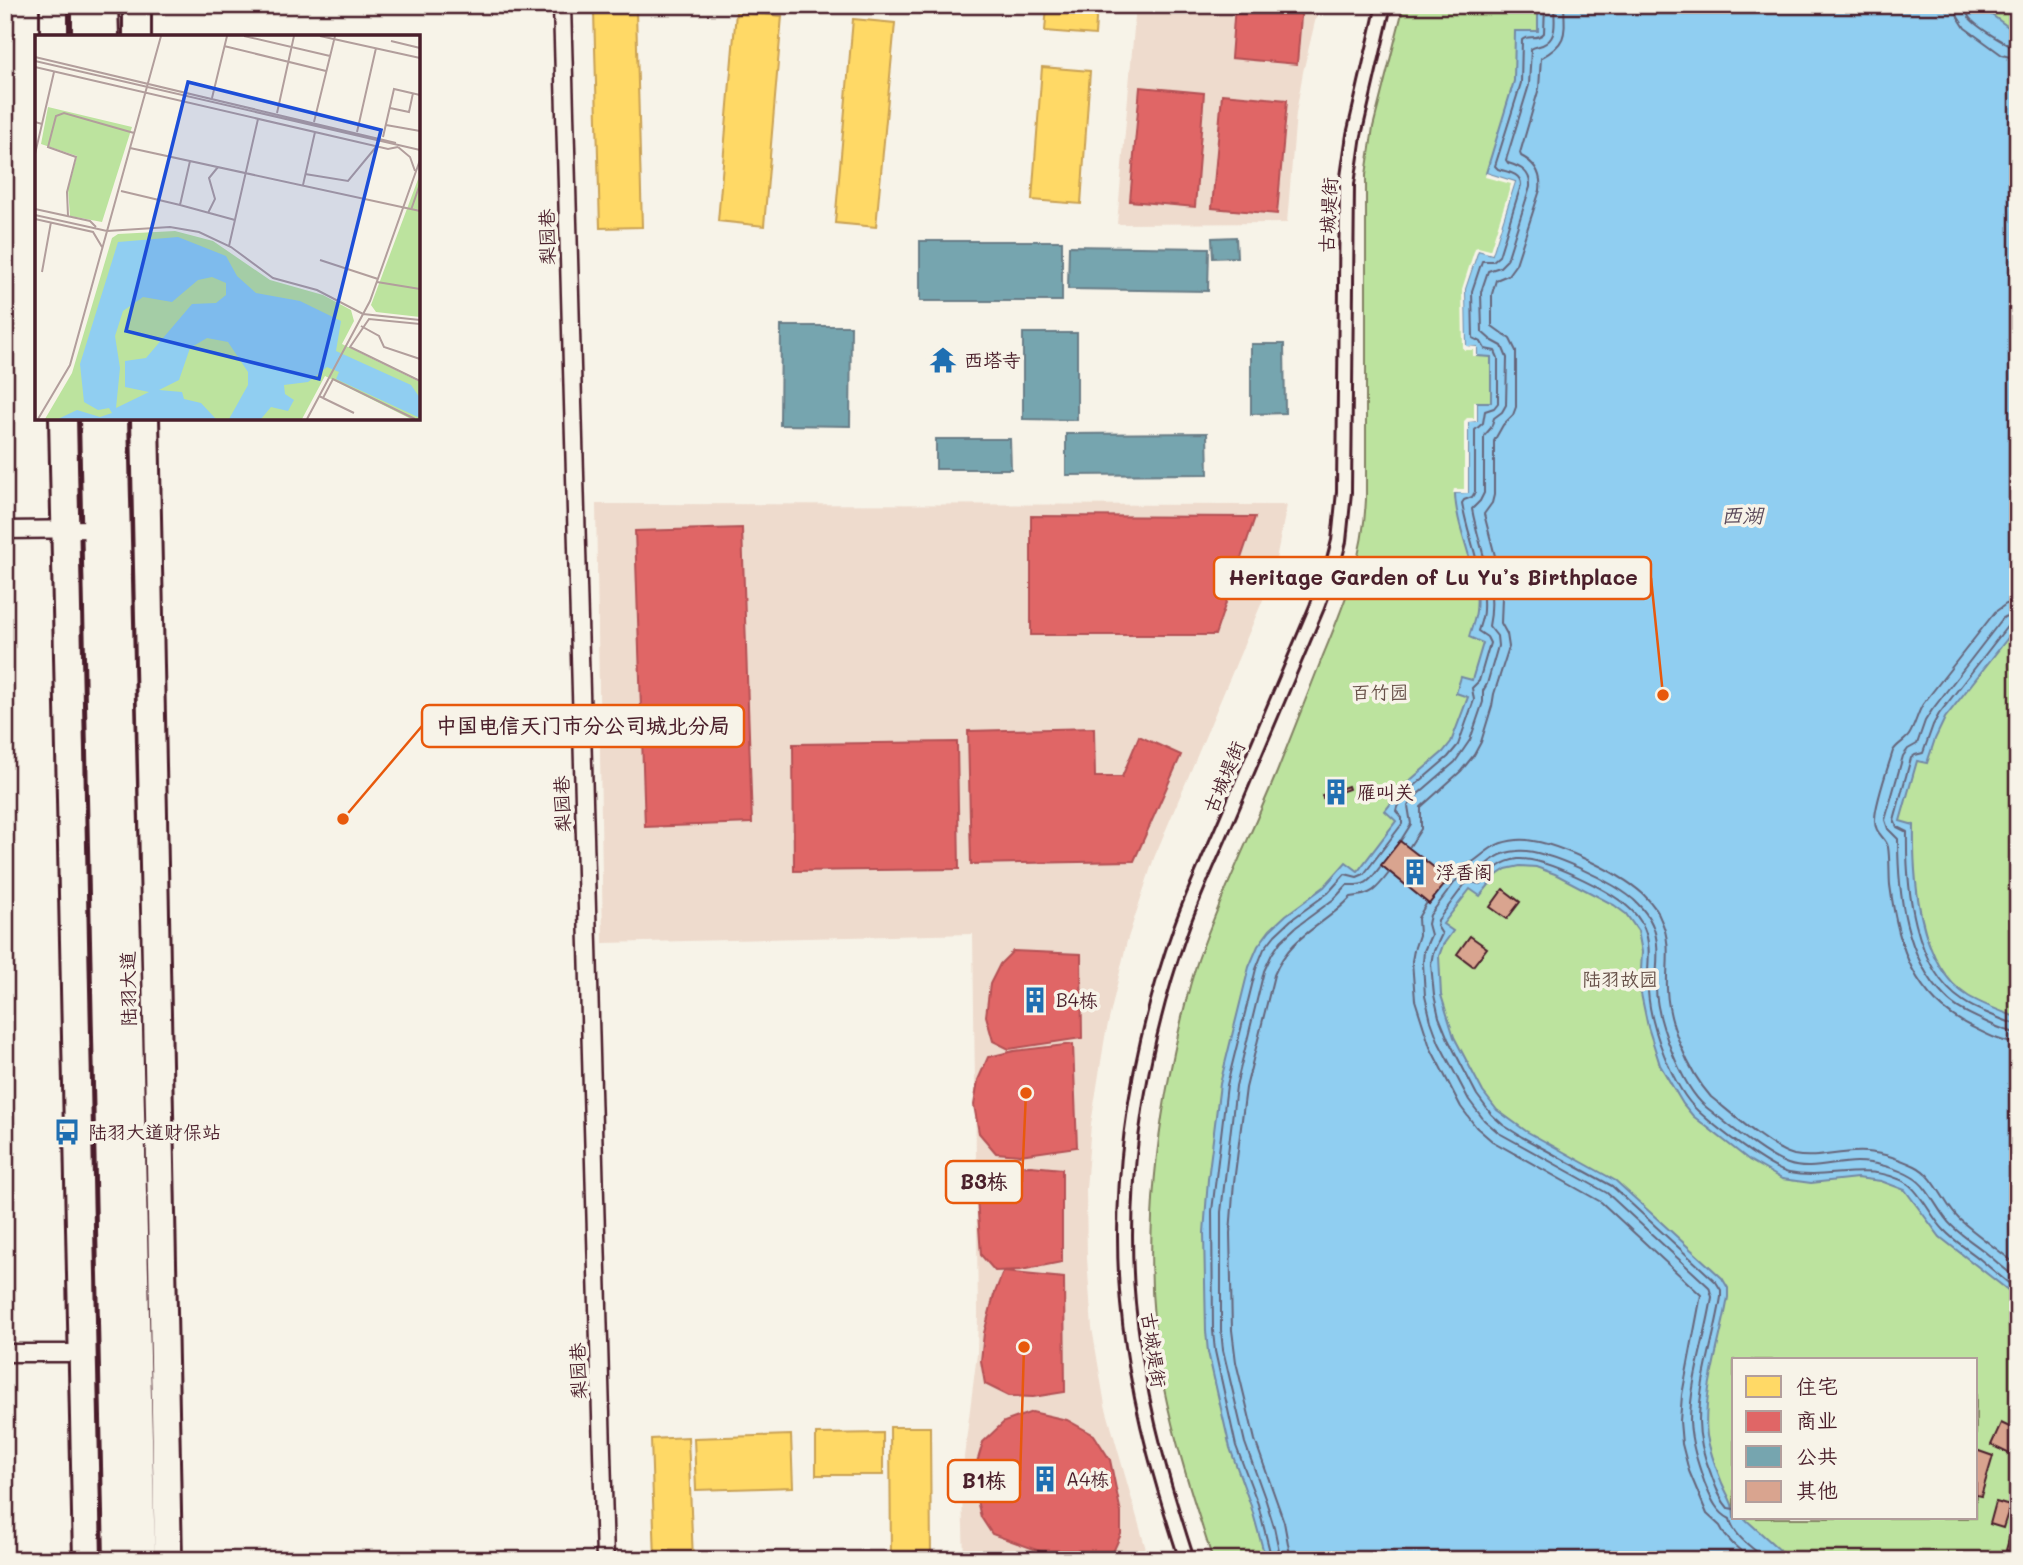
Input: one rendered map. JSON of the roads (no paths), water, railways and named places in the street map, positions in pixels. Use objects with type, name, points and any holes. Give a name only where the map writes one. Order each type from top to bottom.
[{"type":"main road","points":[[54,5],[54,35]]},
{"type":"main road","points":[[86,5],[86,35]]},
{"type":"main road","points":[[104,5],[105,35]]},
{"type":"main road","points":[[137,5],[137,35]]},
{"type":"main road","points":[[64,420],[87,1560]]},
{"type":"main road","name":"陆羽大道","points":[[94,420],[118,1560]]},
{"type":"main road","name":"陆羽大道","points":[[114,420],[142,1560]]},
{"type":"main road","points":[[145,420],[168,1560]]},
{"type":"street","name":"梨园巷","points":[[562,5],[605,1560]]},
{"type":"street","name":"古城堤街","points":[[1187,1560],[1149,1429],[1132,1343],[1127,1295],[1125,1213],[1128,1158],[1142,1069],[1181,927],[1317,607],[1339,541],[1344,492],[1347,184],[1354,135],[1384,5]]},
{"type":"street","points":[[5,530],[96,529]]},
{"type":"street","points":[[5,1353],[83,1353]]},
{"type":"water","name":"西湖","points":[[1538,5],[1978,5],[2018,34],[2018,625],[1945,718],[1927,763],[1917,761],[1900,821],[1914,825],[1917,894],[1922,919],[1938,964],[1951,982],[1968,996],[2018,1018],[2018,1298],[1940,1237],[1905,1190],[1881,1181],[1857,1178],[1811,1183],[1782,1179],[1749,1160],[1693,1116],[1660,1065],[1640,989],[1642,952],[1638,931],[1626,914],[1555,874],[1536,867],[1506,869],[1497,875],[1480,896],[1470,889],[1443,924],[1453,931],[1439,956],[1441,995],[1454,1037],[1483,1092],[1497,1110],[1526,1131],[1616,1181],[1722,1278],[1728,1288],[1728,1297],[1707,1403],[1708,1442],[1732,1504],[1732,1520],[1746,1520],[1791,1560],[1266,1560],[1251,1506],[1230,1448],[1208,1352],[1204,1233],[1220,1084],[1249,967],[1258,946],[1270,930],[1324,887],[1346,862],[1358,871],[1396,821],[1385,811],[1407,783],[1451,742],[1468,697],[1456,693],[1461,677],[1472,680],[1483,643],[1469,637],[1477,596],[1472,566],[1456,508],[1455,493],[1468,492],[1468,421],[1477,421],[1477,402],[1491,402],[1491,357],[1477,356],[1477,347],[1466,347],[1465,289],[1478,250],[1492,254],[1515,182],[1486,173],[1514,81],[1515,31],[1538,31]]},
{"type":"place","name":"西塔寺","points":[[943,360]]},
{"type":"place","name":"Heritage Garden of Lu Yu’s Birthplace","points":[[1663,695]]},
{"type":"place","name":"雁叫关","points":[[1336,792]]},
{"type":"place","name":"中国电信天门市分公司城北分局","points":[[343,819]]},
{"type":"place","name":"浮香阁","points":[[1415,872]]},
{"type":"place","name":"B4栋","points":[[1035,1000]]},
{"type":"place","name":"B3栋","points":[[1026,1093]]},
{"type":"place","name":"陆羽大道财保站","points":[[67,1132]]},
{"type":"place","name":"B1栋","points":[[1024,1347]]},
{"type":"place","name":"A4栋","points":[[1045,1479]]},
{"type":"park label","name":"百竹园","points":[[1380,692]]},
{"type":"park label","name":"陆羽故园","points":[[1620,979]]}]
